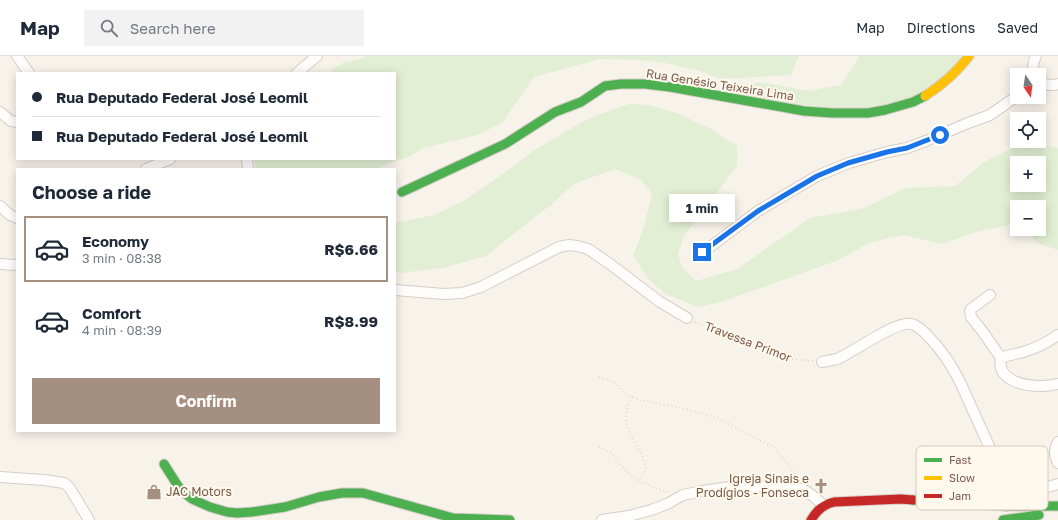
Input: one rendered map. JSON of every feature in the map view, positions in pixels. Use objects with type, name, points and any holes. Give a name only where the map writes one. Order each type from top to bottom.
[{"type":"main road","name":"Rua Genésio Teixeira Lima","points":[[402,192],[505,144],[555,112],[581,102],[605,86],[645,84],[670,87],[804,111],[832,113],[868,112],[885,110],[922,98],[936,89],[958,70],[969,56]]},
{"type":"main road","points":[[164,464],[178,486],[192,499],[210,507],[227,512],[252,512],[285,507],[319,497],[342,493],[363,493],[453,518],[510,520]]},
{"type":"main road","points":[[811,520],[814,513],[823,505],[834,502],[916,499]]},
{"type":"main road","points":[[1048,505],[1058,506]]},
{"type":"main road","points":[[1003,520],[1058,513]]},
{"type":"street","points":[[17,56],[28,72]]},
{"type":"street","points":[[298,72],[317,56]]},
{"type":"street","points":[[1033,68],[1036,56]]},
{"type":"street","points":[[1046,84],[1058,84]]},
{"type":"street","points":[[702,252],[758,211],[817,176],[848,163],[907,148],[926,141],[990,115],[1010,101]]},
{"type":"street","points":[[0,112],[11,121],[16,122]]},
{"type":"street","points":[[148,168],[168,160]]},
{"type":"street","points":[[0,206],[10,215],[16,218]]},
{"type":"street","points":[[396,290],[444,294],[462,293],[481,287],[559,247],[569,245],[588,249],[660,302],[687,318]]},
{"type":"street","points":[[0,264],[16,265]]},
{"type":"street","points":[[990,295],[971,309],[971,317],[1001,358],[1003,372],[1011,380],[1021,384],[1043,386],[1058,384]]},
{"type":"street","points":[[822,362],[836,359],[903,324],[910,323],[919,327],[938,346],[952,368],[985,446]]},
{"type":"street","points":[[1001,358],[1029,351],[1058,336]]},
{"type":"street","points":[[1058,442],[1055,453],[1058,463]]},
{"type":"street","points":[[0,477],[64,483],[71,490],[89,520]]},
{"type":"street","points":[[1048,488],[1058,484]]},
{"type":"street","points":[[602,520],[629,516],[651,510],[667,504],[683,495],[702,490],[730,487],[776,486],[795,488],[806,491],[823,505]]},
{"type":"path","name":"Travessa Primor","points":[[687,318],[751,346],[790,360],[822,362]]},
{"type":"path","points":[[599,377],[614,382],[624,393],[640,400],[673,406],[718,418],[774,448],[796,475],[795,488]]},
{"type":"path","points":[[632,396],[625,416],[628,430],[642,455],[646,469],[639,481]]},
{"type":"path","points":[[599,446],[612,453],[624,470],[639,481],[663,491],[683,495]]},
{"type":"green space","points":[[365,56],[799,56],[791,75],[720,79],[703,72],[665,63],[637,60],[600,59],[534,77],[503,122],[478,135],[424,148],[409,157],[388,163],[380,168],[256,168],[254,160],[396,160],[396,72],[329,72],[344,62],[364,58]]},
{"type":"green space","points":[[858,56],[968,56],[922,97],[864,112],[725,95],[726,89],[759,82],[810,91],[841,85],[858,59]]},
{"type":"green space","points":[[629,104],[649,105],[679,114],[711,129],[737,146],[737,166],[684,236],[678,254],[682,267],[696,281],[737,269],[810,218],[864,208],[905,188],[955,186],[984,162],[1012,148],[1046,148],[1046,146],[1058,148],[1058,250],[1039,244],[1031,236],[1046,236],[1046,200],[1010,200],[1010,225],[976,232],[942,244],[903,235],[869,243],[839,260],[724,301],[698,307],[666,294],[650,281],[633,256],[644,226],[652,194],[641,180],[615,169],[574,184],[551,205],[486,256],[443,268],[396,272],[396,223],[434,215],[465,200],[533,151],[582,122]]},
{"type":"traffic: fast","points":[[402,192],[505,144],[555,112],[581,102],[605,86],[645,84],[670,87],[804,111],[832,113],[868,113],[885,110],[913,102],[925,96]]},
{"type":"traffic: fast","points":[[164,464],[178,486],[192,499],[210,507],[227,512],[252,512],[285,507],[319,497],[342,493],[363,493],[453,518],[510,520]]},
{"type":"traffic: fast","points":[[1048,506],[1058,506]]},
{"type":"traffic: fast","points":[[1003,520],[1039,515]]},
{"type":"traffic: slow","points":[[925,96],[949,78],[969,56]]},
{"type":"traffic: jam","points":[[811,520],[821,508],[834,502],[901,499],[913,500]]},
{"type":"place","name":"Igreja Sinais e Prodígios - Fonseca","points":[[821,486]]},
{"type":"place","name":"JAC Motors","points":[[154,492]]},
{"type":"route","points":[[702,252],[758,211],[817,176],[848,163],[907,148],[940,135]]}]
